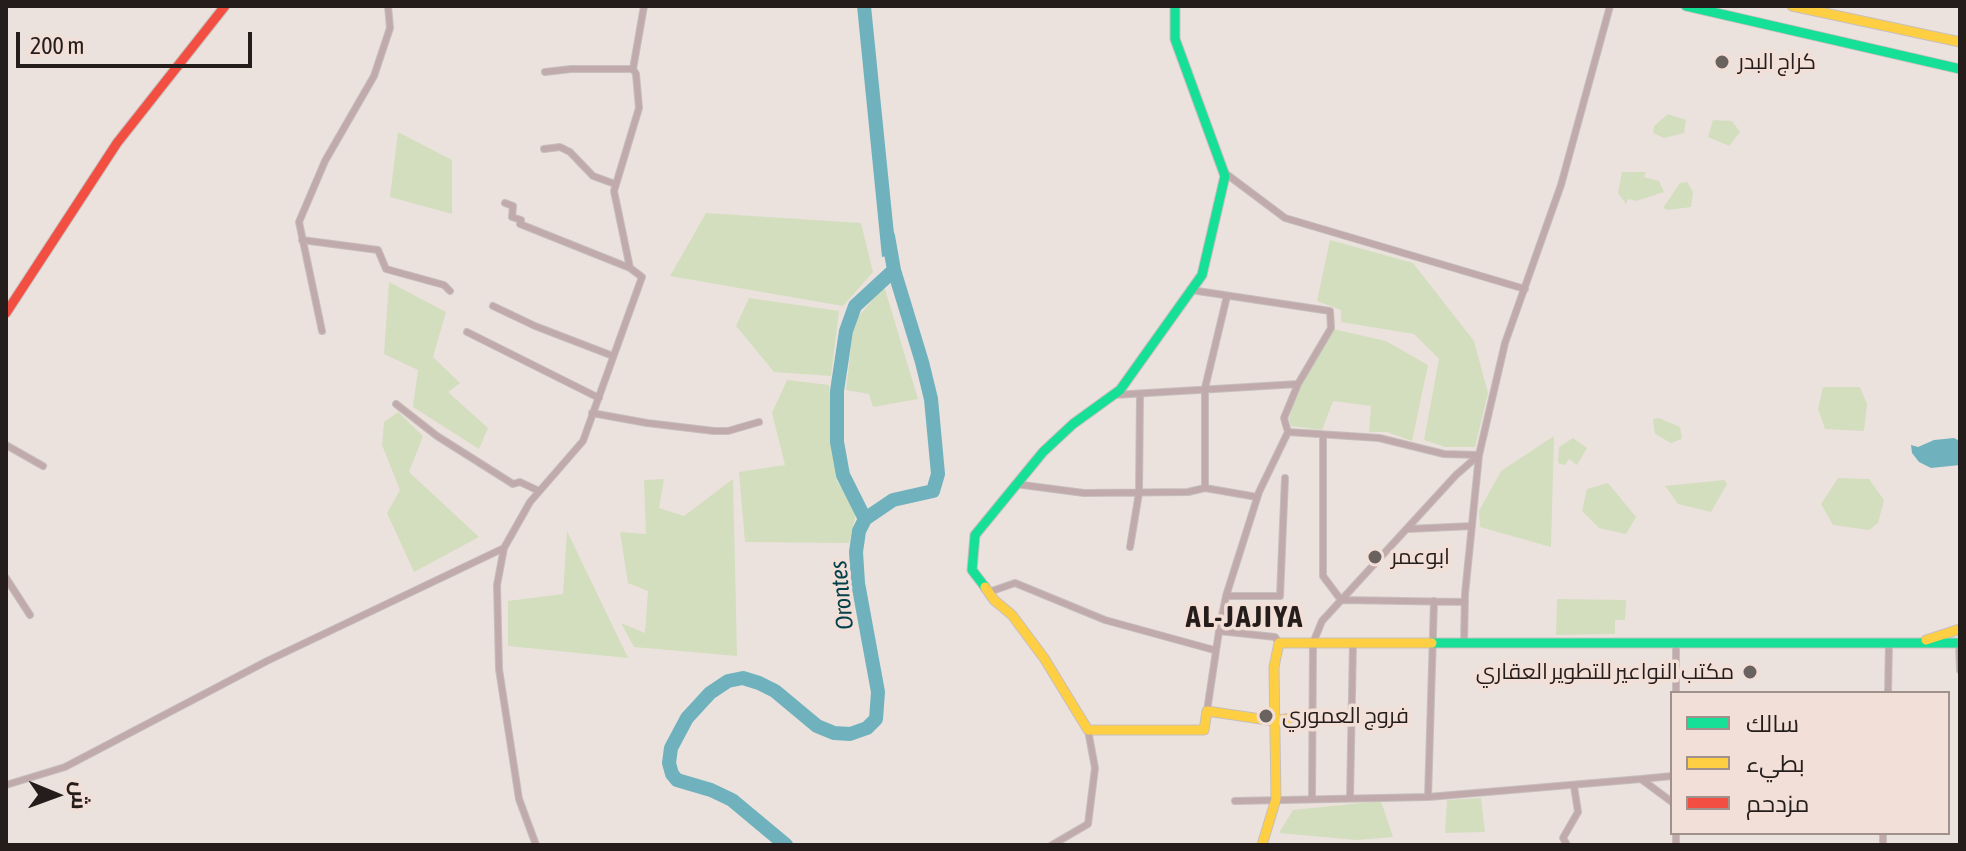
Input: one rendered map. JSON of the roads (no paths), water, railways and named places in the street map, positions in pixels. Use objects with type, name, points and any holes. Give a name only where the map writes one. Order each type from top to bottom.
[{"type":"main road","points":[[6,313],[9,302],[117,143],[225,6]]},
{"type":"main road","points":[[1175,6],[1175,39],[1225,173],[1202,275],[1120,390],[1073,424],[1043,452],[975,535],[972,570],[1012,615],[1044,658],[1088,730],[1204,730],[1207,711],[1274,721],[1313,714]]},
{"type":"main road","points":[[1686,6],[1960,69]]},
{"type":"main road","points":[[1792,6],[1960,42]]},
{"type":"main road","points":[[1915,643],[1960,629]]},
{"type":"main road","points":[[1262,845],[1276,799],[1274,667],[1279,643],[1960,643]]},
{"type":"street","points":[[322,331],[299,222],[325,161],[374,76],[390,28],[388,6]]},
{"type":"street","points":[[630,268],[615,184],[639,108],[633,69],[644,6]]},
{"type":"street","points":[[1464,643],[1479,455],[1505,343],[1569,159],[1610,6]]},
{"type":"street","points":[[545,72],[633,69]]},
{"type":"street","points":[[544,149],[560,147],[570,152],[593,176],[615,184]]},
{"type":"street","points":[[1225,173],[1285,218],[1525,289]]},
{"type":"street","points":[[505,203],[513,206],[512,217],[521,220],[520,224],[630,268],[642,277],[583,441],[539,491],[504,548],[497,585],[499,669],[519,799],[536,845]]},
{"type":"street","points":[[302,240],[378,250],[386,269],[444,285],[450,291]]},
{"type":"street","points":[[1191,290],[1330,311],[1331,328],[1298,384],[1284,418],[1288,432],[1257,497],[1226,596],[1214,650],[1213,684],[1207,711]]},
{"type":"street","points":[[1205,488],[1205,388],[1227,296]]},
{"type":"street","points":[[493,306],[613,356]]},
{"type":"street","points":[[467,332],[599,398]]},
{"type":"street","points":[[1112,395],[1298,384]]},
{"type":"street","points":[[1130,547],[1139,493],[1140,395]]},
{"type":"street","points":[[396,404],[437,436],[513,484],[520,482],[539,491]]},
{"type":"street","points":[[592,413],[714,431],[728,431],[759,422]]},
{"type":"street","points":[[1288,432],[1379,438],[1444,454],[1479,455]]},
{"type":"street","points":[[1323,435],[1323,576],[1341,600]]},
{"type":"street","points":[[6,445],[43,466]]},
{"type":"street","points":[[1312,799],[1313,643],[1322,621],[1456,475],[1479,455]]},
{"type":"street","points":[[1226,596],[1280,596],[1285,478]]},
{"type":"street","points":[[1015,484],[1084,493],[1188,492],[1205,488],[1257,497]]},
{"type":"street","points":[[1406,530],[1472,526]]},
{"type":"street","points":[[6,785],[65,767],[267,661],[504,548]]},
{"type":"street","points":[[6,578],[30,615]]},
{"type":"street","points":[[989,592],[1015,583],[1105,620],[1214,650]]},
{"type":"street","points":[[1341,600],[1465,602]]},
{"type":"street","points":[[1428,797],[1434,601]]},
{"type":"street","points":[[1219,631],[1275,637],[1279,643]]},
{"type":"street","points":[[1350,798],[1353,643]]},
{"type":"street","points":[[1888,691],[1889,643]]},
{"type":"street","points":[[1960,643],[1960,670]]},
{"type":"street","points":[[1676,644],[1676,691]]},
{"type":"street","points":[[1052,845],[1088,824],[1095,768],[1088,730]]},
{"type":"street","points":[[1235,801],[1428,797],[1670,776]]},
{"type":"street","points":[[1641,779],[1670,801]]},
{"type":"street","points":[[1567,845],[1563,838],[1578,812],[1574,786]]},
{"type":"water","points":[[857,6],[871,6],[896,254],[882,257]]},
{"type":"water","points":[[1954,438],[1960,441],[1960,465],[1931,468],[1919,462],[1912,453],[1911,445],[1918,447],[1934,440]]},
{"type":"waterway","name":"Orontes","points":[[786,845],[732,800],[677,780],[669,763],[671,748],[687,718],[710,693],[728,681],[743,678],[775,691],[817,726],[834,733],[850,734],[867,728],[876,719],[878,692],[858,583],[856,552],[859,531],[865,519],[893,500],[933,491],[938,474],[931,399],[894,270],[888,236]]},
{"type":"waterway","points":[[865,519],[843,475],[837,442],[837,391],[846,331],[855,306],[894,270]]},
{"type":"place","name":"كراج البدر","points":[[1722,62]]},
{"type":"place","name":"ابوعمر","points":[[1375,557]]},
{"type":"place","name":"مكتب النواعير للتطوير العقاري","points":[[1750,672]]},
{"type":"place","name":"فروج العموري","points":[[1266,716]]},
{"type":"district","name":"AL-JAJIYA","points":[[1245,618]]}]
